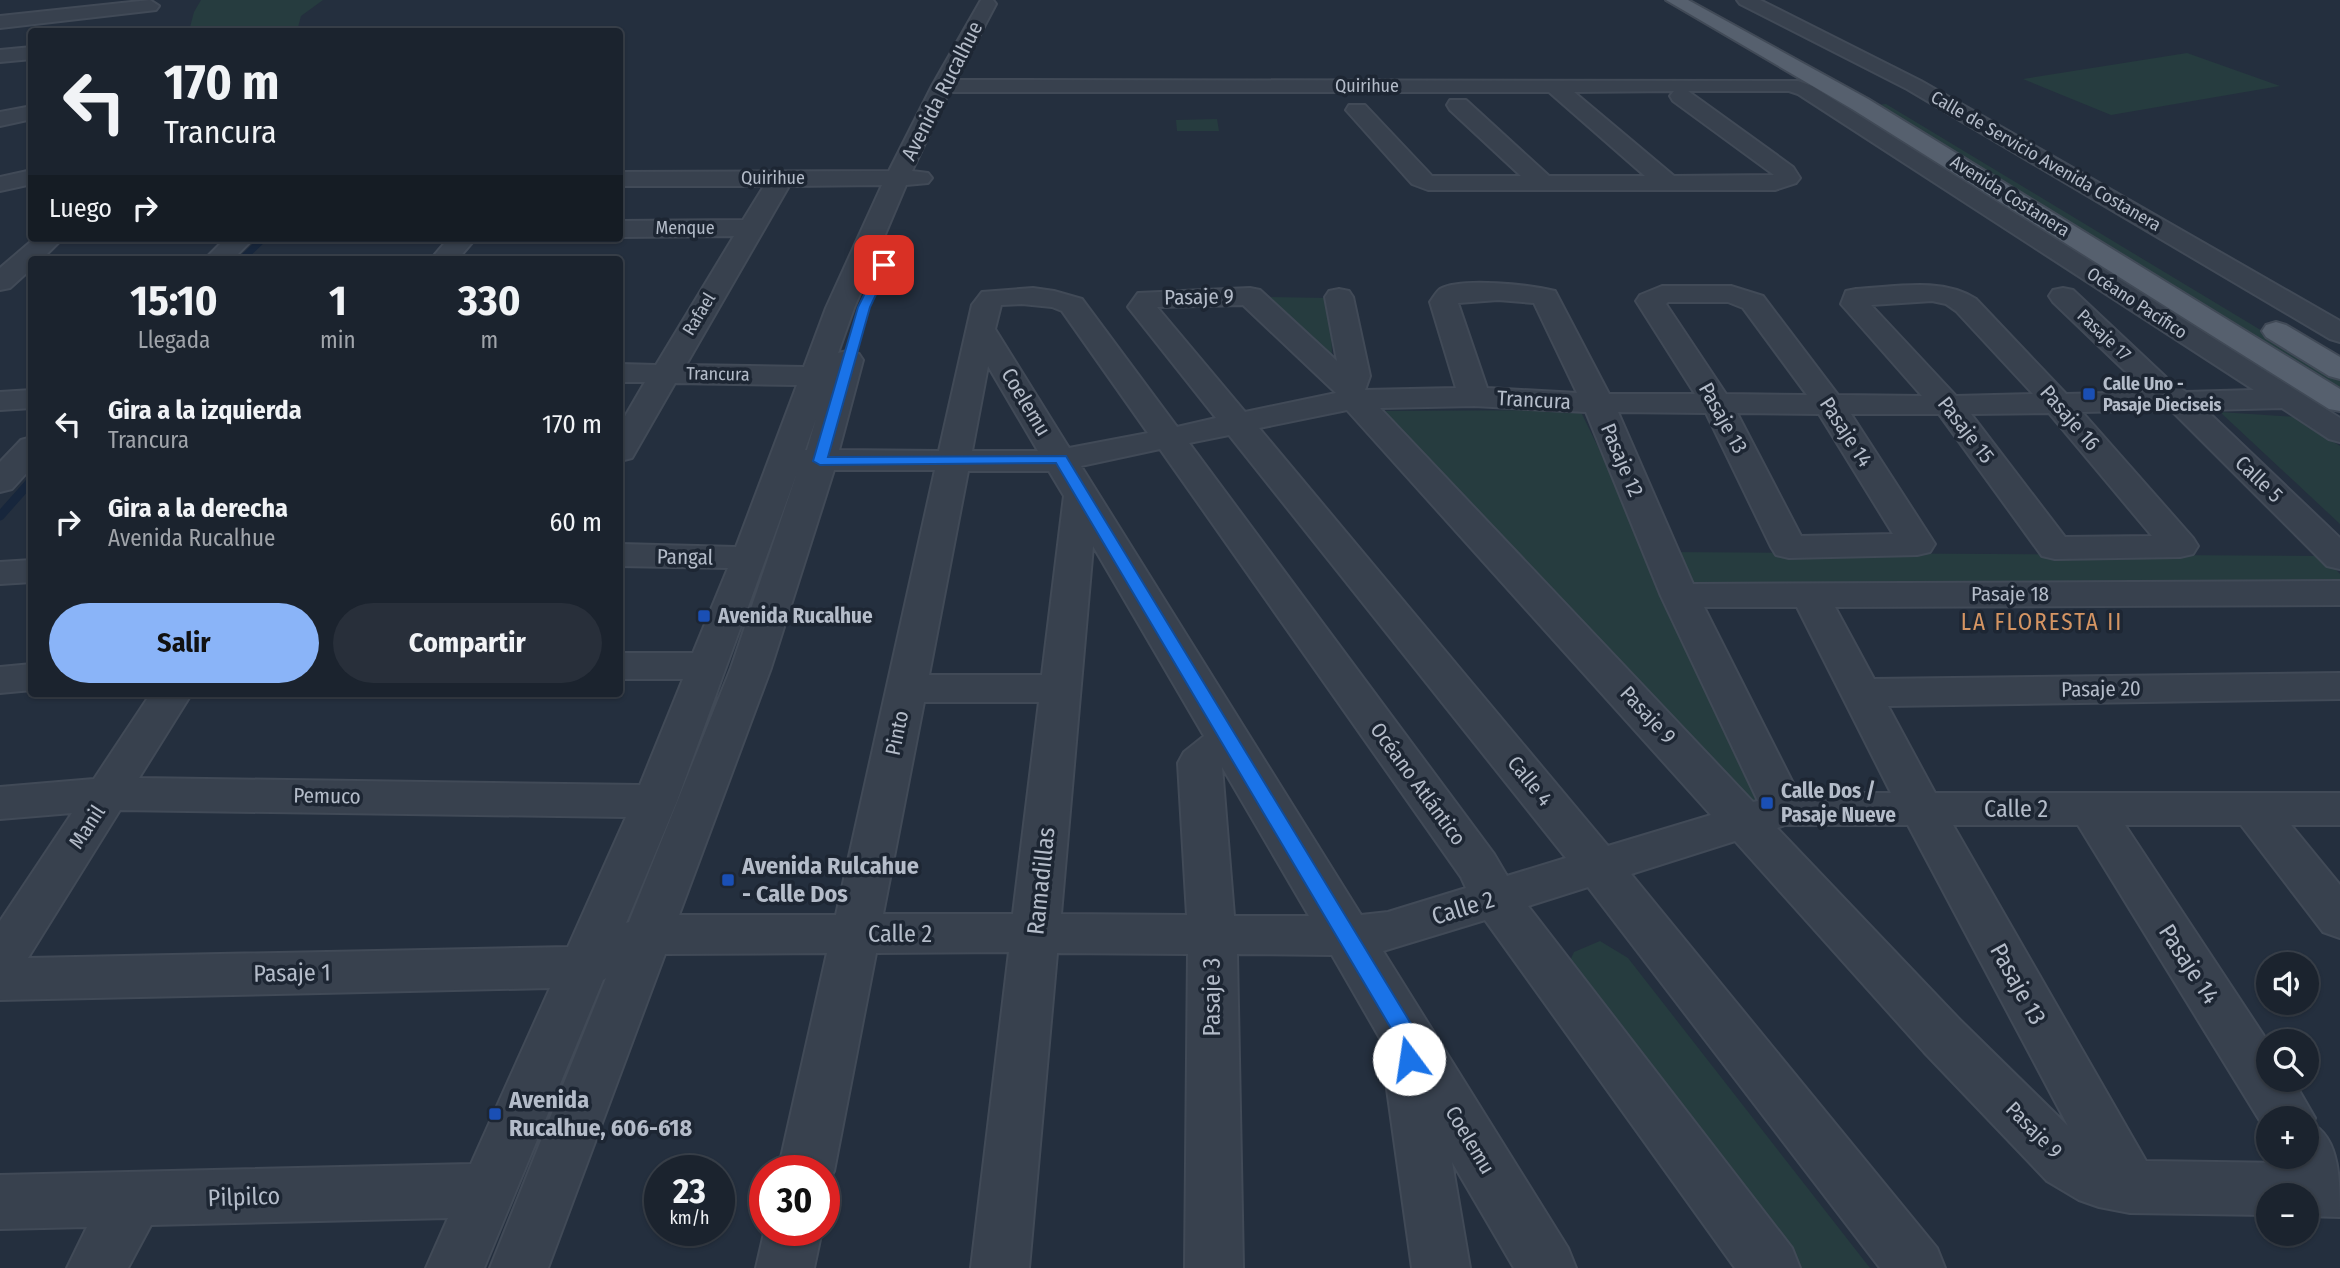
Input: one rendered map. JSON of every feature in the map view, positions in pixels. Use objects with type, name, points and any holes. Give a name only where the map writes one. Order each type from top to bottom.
[{"type":"main road","name":"Avenida Costanera","points":[[1675,0],[1860,104],[2340,402]]},
{"type":"main road","name":"Avenida Costanera","points":[[1707,0],[1861,83],[2074,210]]},
{"type":"main road","points":[[2261,322],[2340,370]]},
{"type":"street","points":[[30,19],[43,0]]},
{"type":"street","name":"Calle de Servicio Avenida Costanera","points":[[1746,0],[1926,91],[2340,333]]},
{"type":"street","points":[[0,22],[153,3]]},
{"type":"street","points":[[135,23],[153,3]]},
{"type":"street","name":"Avenida Rucalhue","points":[[455,1268],[655,801],[750,558],[804,461],[920,171],[942,86],[987,4]]},
{"type":"street","points":[[0,57],[28,54]]},
{"type":"street","points":[[1555,85],[1668,184]]},
{"type":"street","name":"Quirihue","points":[[942,86],[1791,85]]},
{"type":"street","name":"Océano Pacífico","points":[[1791,85],[1805,90],[2340,432]]},
{"type":"street","name":"Avenida Rucalhue","points":[[958,109],[968,86]]},
{"type":"street","name":"Quirihue","points":[[1357,110],[1420,179],[1428,183],[1775,183],[1788,178],[1786,172],[1681,96]]},
{"type":"street","points":[[1458,105],[1544,184]]},
{"type":"street","points":[[0,119],[28,113]]},
{"type":"street","name":"Avenida Rucalhue","points":[[519,1268],[751,668],[804,461],[817,376],[840,308],[920,171]]},
{"type":"street","name":"Quirihue","points":[[623,179],[780,178],[920,171]]},
{"type":"street","name":"Rafael","points":[[623,446],[780,178]]},
{"type":"street","name":"Menque","points":[[623,235],[750,228]]},
{"type":"street","points":[[30,256],[45,242]]},
{"type":"street","points":[[221,256],[237,242]]},
{"type":"street","points":[[447,256],[459,242]]},
{"type":"street","points":[[0,282],[28,257]]},
{"type":"street","name":"Pasaje 12","points":[[1474,397],[1444,302],[1450,295],[1464,293],[1532,294],[1545,297],[1598,402],[1680,596],[1764,815]]},
{"type":"street","name":"Pasaje 15","points":[[1954,297],[1932,293],[1868,295],[1856,298],[1855,303],[1948,405],[2055,548],[2180,546]]},
{"type":"street","name":"Pasaje 14","points":[[1656,297],[1662,294],[1731,294],[1753,302],[1829,404],[1917,544],[1790,547]]},
{"type":"street","name":"Pasaje 9","points":[[1148,299],[1250,296],[1351,393],[1764,815],[1942,1036],[2067,1163],[2099,1181],[2130,1187]]},
{"type":"street","name":"Pasaje 17","points":[[2063,296],[2161,389],[2179,401]]},
{"type":"street","points":[[1339,297],[1355,376],[1351,393]]},
{"type":"street","name":"Pasaje 13","points":[[1656,297],[1650,301],[1717,404],[1790,547]]},
{"type":"street","name":"Pasaje 16","points":[[1954,297],[1966,305],[2057,402],[2180,546]]},
{"type":"street","name":"Calle 4","points":[[1148,299],[1142,307],[1597,865],[1916,1268]]},
{"type":"street","name":"Océano Atlántico","points":[[987,313],[1065,301],[1072,305],[1478,866],[1495,898],[1771,1268]]},
{"type":"street","name":"Pinto","points":[[809,1155],[987,313]]},
{"type":"street","name":"Coelemu","points":[[987,313],[1071,476],[1547,1268]]},
{"type":"street","name":"Trancura","points":[[623,373],[817,376]]},
{"type":"street","name":"Trancura","points":[[804,461],[954,461],[1071,476],[1168,438],[1239,424],[1351,393],[1717,404],[1948,405],[2288,399]]},
{"type":"street","points":[[0,401],[28,400]]},
{"type":"street","name":"Calle 5","points":[[2179,401],[2340,558]]},
{"type":"street","points":[[0,482],[28,451]]},
{"type":"street","name":"Ramadillas","points":[[1000,1268],[1060,689],[1071,476]]},
{"type":"street","name":"Pangal","points":[[623,555],[750,558]]},
{"type":"street","points":[[0,573],[28,570]]},
{"type":"street","name":"Pasaje 18","points":[[1680,596],[2340,593]]},
{"type":"street","name":"Pasaje 13","points":[[1809,594],[1922,810],[2130,1187]]},
{"type":"street","points":[[623,666],[708,666]]},
{"type":"street","points":[[0,680],[28,677]]},
{"type":"street","name":"Pasaje 20","points":[[1861,693],[2340,685]]},
{"type":"street","points":[[906,688],[1060,689]]},
{"type":"street","name":"Manil","points":[[0,961],[169,697]]},
{"type":"street","name":"Pasaje 3","points":[[1214,1268],[1212,935],[1199,763],[1229,740]]},
{"type":"street","name":"Pemuco","points":[[0,803],[108,794],[655,801]]},
{"type":"street","name":"Pasaje 14","points":[[2091,809],[2280,1106]]},
{"type":"street","points":[[2253,809],[2340,919]]},
{"type":"street","name":"Calle 2","points":[[583,967],[648,935],[1035,933],[1346,936],[1388,931],[1764,815],[1922,810],[2340,809]]},
{"type":"street","name":"Pasaje 1","points":[[0,979],[583,967]]},
{"type":"street","points":[[1405,1033],[1441,1268]]},
{"type":"street","points":[[2130,1187],[2327,1176]]},
{"type":"street","name":"Pilpilco","points":[[0,1202],[487,1191]]},
{"type":"street","points":[[96,1268],[134,1200]]},
{"type":"street","points":[[785,1268],[790,1246]]},
{"type":"green space","points":[[201,0],[323,0],[301,16],[298,28],[190,28]]},
{"type":"green space","points":[[2187,53],[2280,86],[2111,115],[2023,79]]},
{"type":"green space","points":[[1886,104],[2340,378],[2340,391],[1876,105]]},
{"type":"green space","points":[[1217,119],[1219,131],[1177,131],[1176,120]]},
{"type":"green space","points":[[1266,297],[1330,298],[1332,355]]},
{"type":"green space","points":[[1580,410],[1769,798],[1756,816],[1375,411]]},
{"type":"green space","points":[[2220,412],[2296,417],[2340,446],[2340,524]]},
{"type":"green space","points":[[1669,552],[2322,556],[2340,574],[2340,588],[1683,583]]},
{"type":"green space","points":[[1600,941],[1628,958],[1870,1268],[1793,1268],[1568,965],[1574,952]]},
{"type":"waterway","points":[[245,256],[260,242]]},
{"type":"waterway","points":[[0,516],[28,484]]},
{"type":"place","name":"Calle Uno - Pasaje Dieciseis","points":[[2089,394]]},
{"type":"place","name":"Avenida Rucalhue","points":[[704,616]]},
{"type":"place","name":"Calle Dos / Pasaje Nueve","points":[[1767,803]]},
{"type":"place","name":"Avenida Rulcahue - Calle Dos","points":[[728,880]]},
{"type":"place","name":"Avenida Rucalhue, 606-618","points":[[495,1114]]},
{"type":"district","name":"LA FLORESTA II","points":[[2042,622]]},
{"type":"route","points":[[884,265],[864,307],[838,390],[820,461],[1061,459],[1405,1033],[1409,1059]]}]
